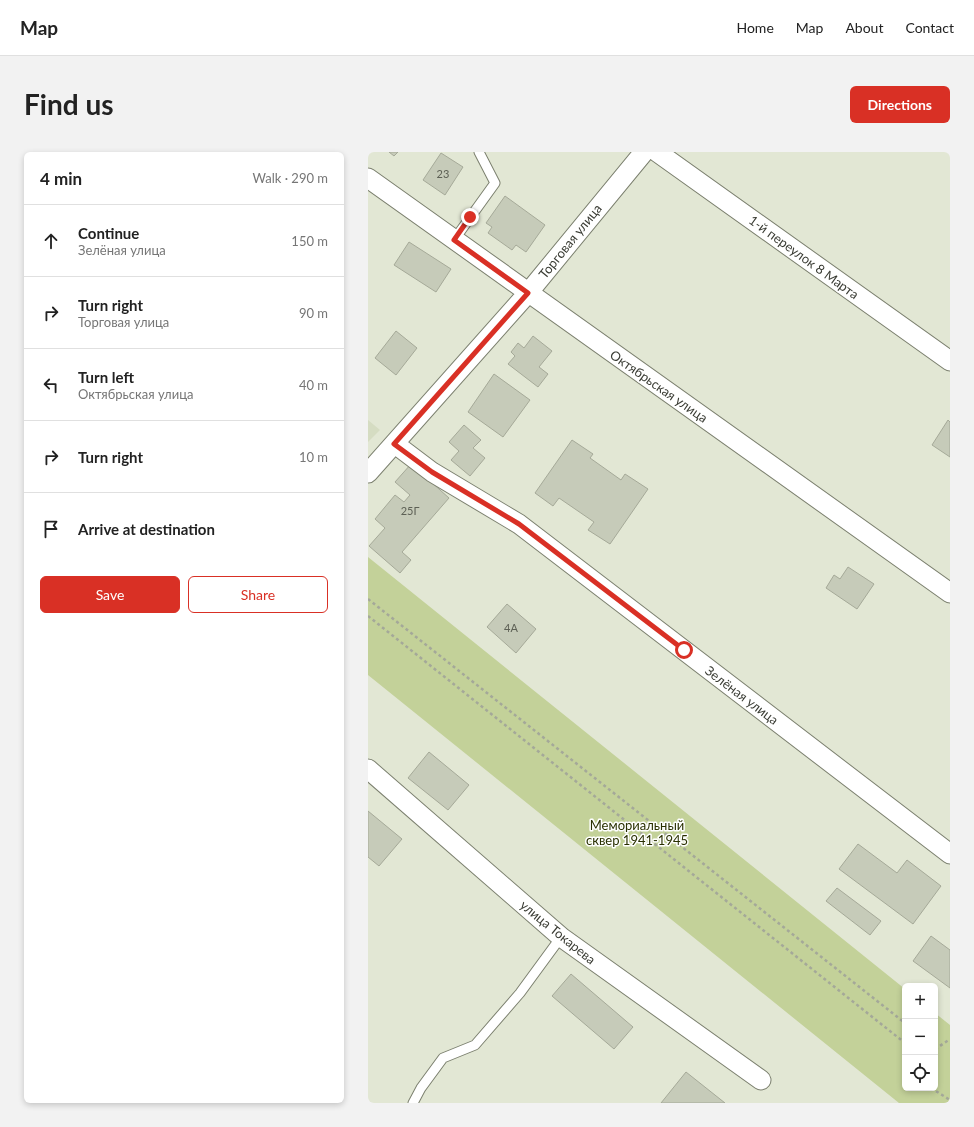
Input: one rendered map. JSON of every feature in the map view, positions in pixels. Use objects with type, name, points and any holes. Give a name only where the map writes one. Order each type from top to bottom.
[{"type":"street","name":"Торговая улица","points":[[368,472],[528,293],[644,152]]},
{"type":"street","name":"1-й переулок 8 Марта","points":[[657,152],[950,361]]},
{"type":"street","name":"Октябрьская улица","points":[[368,178],[950,593]]},
{"type":"street","name":"Зелёная улица","points":[[394,444],[432,472],[519,524],[950,854]]},
{"type":"street","name":"улица Токарева","points":[[368,769],[561,937],[760,1080]]},
{"type":"lane","points":[[454,240],[495,183],[479,152]]},
{"type":"lane","points":[[413,1103],[421,1088],[443,1058],[475,1045],[520,993],[561,937]]},
{"type":"path","points":[[368,599],[902,1021]]},
{"type":"path","points":[[368,616],[902,1041]]},
{"type":"path","points":[[938,1047],[950,1039]]},
{"type":"path","points":[[936,1091],[950,1100]]},
{"type":"shaded area","points":[[368,420],[380,430],[368,442]]},
{"type":"green space","name":"Мемориальный сквер 1941-1945","points":[[368,557],[902,987],[902,1091],[938,1091],[938,1015],[950,1025],[950,1103],[899,1103],[368,675]]},
{"type":"building","points":[[389,152],[398,152],[394,156]]},
{"type":"building","points":[[441,153],[463,167],[445,195],[423,180]]},
{"type":"building","points":[[505,196],[545,225],[526,252],[516,245],[512,250],[488,233],[492,227],[486,223]]},
{"type":"building","points":[[409,242],[451,269],[436,292],[394,265]]},
{"type":"building","points":[[396,331],[417,348],[396,375],[375,358]]},
{"type":"building","points":[[533,336],[552,351],[539,367],[548,374],[538,387],[508,364],[515,356],[511,352],[518,343],[524,348]]},
{"type":"building","points":[[494,374],[530,400],[503,437],[468,412]]},
{"type":"building","points":[[948,420],[950,422],[950,457],[932,445]]},
{"type":"building","points":[[464,425],[481,440],[473,448],[485,458],[470,476],[451,460],[459,451],[449,442]]},
{"type":"building","points":[[572,440],[593,454],[590,458],[621,480],[625,474],[648,489],[610,544],[588,530],[594,522],[559,498],[553,506],[535,493]]},
{"type":"building","points":[[411,464],[449,498],[402,552],[411,560],[400,573],[369,546],[385,528],[375,519],[395,495],[404,502],[410,495],[395,482]]},
{"type":"building","points":[[848,567],[874,584],[857,609],[826,588],[834,575],[840,579]]},
{"type":"building","points":[[507,604],[536,629],[516,653],[487,627]]},
{"type":"building","points":[[429,752],[469,785],[448,810],[408,778]]},
{"type":"building","points":[[368,811],[402,839],[379,866],[368,857]]},
{"type":"building","points":[[858,844],[897,873],[907,860],[941,886],[913,924],[839,869]]},
{"type":"building","points":[[837,888],[881,921],[870,935],[826,901]]},
{"type":"building","points":[[931,936],[950,950],[950,988],[913,961]]},
{"type":"building","points":[[571,974],[633,1027],[614,1049],[552,996]]},
{"type":"building","points":[[686,1072],[725,1103],[661,1103]]},
{"type":"route","points":[[470,217],[454,240],[528,293],[394,444],[432,472],[519,524],[684,650]]}]
